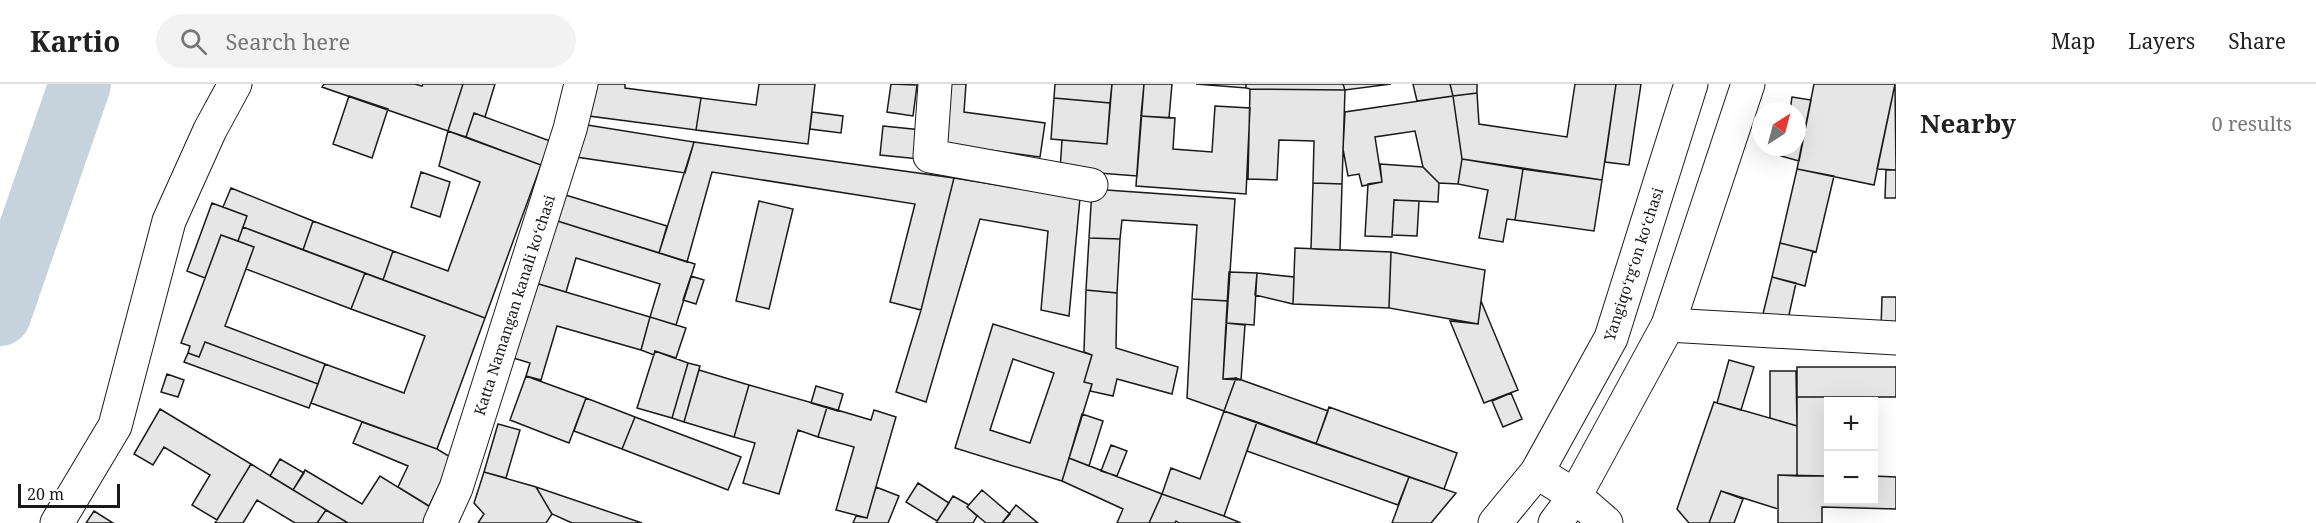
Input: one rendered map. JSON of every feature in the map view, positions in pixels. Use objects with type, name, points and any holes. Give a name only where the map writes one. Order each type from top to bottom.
[{"type":"street","points":[[57,523],[115,426],[169,221],[210,130],[235,84]]},
{"type":"street","name":"Katta Namangan kanali koʻchasi","points":[[440,523],[456,488],[567,140],[581,84]]},
{"type":"street","points":[[935,84],[930,156],[1091,185]]},
{"type":"street","name":"Yangiqoʻrgʻon koʻchasi","points":[[1495,523],[1538,472],[1611,338],[1691,84]]},
{"type":"street","points":[[1555,523],[1575,496],[1668,325],[1748,84]]},
{"type":"street","points":[[1668,325],[1896,338]]},
{"type":"street","points":[[1538,472],[1575,496],[1606,523]]},
{"type":"building","points":[[324,84],[415,84],[422,86],[423,84],[463,84],[448,131],[322,87]]},
{"type":"building","points":[[463,84],[495,84],[485,117],[474,113],[466,137],[448,131]]},
{"type":"building","points":[[595,84],[625,84],[625,88],[701,98],[696,130],[589,116]]},
{"type":"building","points":[[759,84],[815,84],[808,144],[696,130],[701,98],[756,105]]},
{"type":"building","points":[[891,84],[917,85],[913,116],[887,112]]},
{"type":"building","points":[[942,84],[966,84],[964,112],[1045,123],[1040,157],[938,143]]},
{"type":"building","points":[[1055,84],[1112,84],[1110,103],[1054,98]]},
{"type":"building","points":[[1112,84],[1144,84],[1137,176],[1060,170],[1062,140],[1107,144]]},
{"type":"building","points":[[1144,84],[1172,84],[1169,118],[1141,116]]},
{"type":"building","points":[[1196,84],[1246,84],[1246,88]]},
{"type":"building","points":[[1246,84],[1343,84],[1345,90],[1250,89],[1246,88]]},
{"type":"building","points":[[1343,84],[1391,84],[1345,90]]},
{"type":"building","points":[[1413,84],[1450,84],[1453,96],[1417,101]]},
{"type":"building","points":[[1450,84],[1477,84],[1477,93],[1453,96]]},
{"type":"building","points":[[1575,84],[1616,84],[1602,180],[1462,159],[1453,96],[1477,93],[1479,124],[1567,137]]},
{"type":"building","points":[[1616,84],[1641,84],[1629,165],[1605,162]]},
{"type":"building","points":[[1814,84],[1895,84],[1874,185],[1797,169],[1800,156],[1806,156],[1806,124]]},
{"type":"building","points":[[1895,84],[1896,170],[1877,169]]},
{"type":"building","points":[[1250,89],[1345,90],[1342,184],[1313,183],[1314,141],[1279,140],[1277,180],[1248,179]]},
{"type":"building","points":[[349,96],[388,109],[372,158],[333,144]]},
{"type":"building","points":[[1453,96],[1462,159],[1458,184],[1439,183],[1423,167],[1415,131],[1375,137],[1382,182],[1362,186],[1359,174],[1348,176],[1343,149],[1345,112]]},
{"type":"building","points":[[1792,97],[1811,100],[1806,125],[1806,102],[1791,102]]},
{"type":"building","points":[[1054,98],[1110,103],[1107,144],[1051,139]]},
{"type":"building","points":[[1215,106],[1250,108],[1246,194],[1136,186],[1141,116],[1175,118],[1173,149],[1212,152]]},
{"type":"building","points":[[812,112],[843,116],[841,133],[810,129]]},
{"type":"building","points":[[474,113],[550,141],[541,165],[466,137]]},
{"type":"building","points":[[581,124],[694,142],[685,173],[576,157]]},
{"type":"building","points":[[883,126],[922,130],[919,159],[880,155]]},
{"type":"building","points":[[448,131],[541,165],[485,318],[383,280],[393,251],[448,271],[480,182],[439,166]]},
{"type":"building","points":[[694,142],[954,178],[921,310],[890,302],[915,204],[712,172],[687,262],[659,253]]},
{"type":"building","points":[[1781,156],[1800,156],[1799,161]]},
{"type":"building","points":[[1462,159],[1523,169],[1515,220],[1507,219],[1503,242],[1479,238],[1488,190],[1458,184]]},
{"type":"building","points":[[1380,164],[1423,167],[1439,183],[1438,202],[1394,200],[1392,237],[1365,236],[1368,184],[1382,182]]},
{"type":"building","points":[[1523,169],[1602,180],[1594,231],[1515,220]]},
{"type":"building","points":[[1797,169],[1834,176],[1816,252],[1780,243]]},
{"type":"building","points":[[1886,170],[1896,170],[1896,198],[1885,198]]},
{"type":"building","points":[[421,172],[450,182],[440,217],[411,207]]},
{"type":"building","points":[[954,178],[1080,198],[1069,316],[1041,310],[1048,231],[980,219],[926,402],[896,392],[921,310]]},
{"type":"building","points":[[1313,183],[1342,184],[1340,250],[1311,249]]},
{"type":"building","points":[[231,188],[313,221],[303,250],[243,227],[247,216],[223,207]]},
{"type":"building","points":[[1092,189],[1235,199],[1228,301],[1192,299],[1197,225],[1122,220],[1120,239],[1089,238]]},
{"type":"building","points":[[559,193],[667,226],[659,253],[551,219]]},
{"type":"building","points":[[1394,200],[1419,201],[1417,236],[1392,235]]},
{"type":"building","points":[[759,201],[793,209],[769,309],[736,301]]},
{"type":"building","points":[[212,203],[247,216],[238,241],[221,235],[205,278],[187,271]]},
{"type":"building","points":[[551,219],[695,264],[676,325],[650,317],[660,284],[576,258],[566,292],[532,282]]},
{"type":"building","points":[[313,221],[393,251],[383,280],[303,250]]},
{"type":"building","points":[[243,227],[365,273],[351,309],[246,269],[254,247],[238,241]]},
{"type":"building","points":[[221,235],[254,247],[225,326],[325,364],[318,384],[205,342],[199,357],[188,353],[190,346],[181,343]]},
{"type":"building","points":[[1089,238],[1120,239],[1117,293],[1086,290]]},
{"type":"building","points":[[1780,243],[1813,251],[1805,286],[1772,277]]},
{"type":"building","points":[[1295,248],[1391,252],[1389,308],[1293,304]]},
{"type":"building","points":[[1391,252],[1485,270],[1478,324],[1389,308]]},
{"type":"building","points":[[1229,272],[1257,273],[1254,325],[1226,323]]},
{"type":"building","points":[[365,273],[485,318],[437,449],[311,403],[325,364],[404,393],[425,336],[351,309]]},
{"type":"building","points":[[1257,273],[1294,277],[1293,304],[1255,295]]},
{"type":"building","points":[[691,276],[704,280],[696,304],[683,300]]},
{"type":"building","points":[[1772,277],[1796,283],[1787,324],[1762,318]]},
{"type":"building","points":[[532,282],[650,317],[641,350],[557,326],[541,380],[526,376],[530,363],[510,357]]},
{"type":"building","points":[[1086,290],[1117,293],[1116,348],[1178,367],[1172,394],[1117,379],[1113,396],[1090,391],[1092,384],[1084,382],[1092,355],[1084,352]]},
{"type":"building","points":[[1882,297],[1896,297],[1896,328],[1881,328]]},
{"type":"building","points":[[1192,299],[1228,301],[1223,379],[1236,378],[1224,411],[1187,398]]},
{"type":"building","points":[[1481,301],[1518,390],[1484,403],[1450,321],[1478,324]]},
{"type":"building","points":[[650,317],[686,328],[676,358],[655,351],[654,355],[641,350]]},
{"type":"building","points":[[1226,323],[1245,325],[1241,380],[1223,379]]},
{"type":"building","points":[[993,324],[1092,355],[1084,382],[1092,384],[1062,481],[955,448]],"holes":[[[1013,359],[1054,373],[1030,443],[990,430]]]},
{"type":"building","points":[[205,342],[318,384],[309,408],[184,362],[188,353],[199,357]]},
{"type":"building","points":[[655,351],[688,363],[672,418],[637,408]]},
{"type":"building","points":[[1729,360],[1754,367],[1741,410],[1717,403]]},
{"type":"building","points":[[688,363],[700,366],[684,422],[672,418]]},
{"type":"building","points":[[1797,367],[1896,367],[1896,397],[1797,397]]},
{"type":"building","points":[[699,370],[749,385],[734,437],[684,422]]},
{"type":"building","points":[[1770,371],[1796,371],[1797,426],[1770,418]]},
{"type":"building","points":[[167,374],[184,380],[178,397],[161,392]]},
{"type":"building","points":[[526,376],[586,398],[569,443],[510,420]]},
{"type":"building","points":[[1236,378],[1328,411],[1316,444],[1224,411]]},
{"type":"building","points":[[749,385],[827,407],[818,437],[798,430],[779,494],[743,483],[755,443],[734,437]]},
{"type":"building","points":[[816,386],[843,394],[838,411],[811,403]]},
{"type":"building","points":[[1511,393],[1522,419],[1503,427],[1492,401]]},
{"type":"building","points":[[1797,397],[1824,397],[1824,476],[1797,476]]},
{"type":"building","points":[[586,398],[635,417],[622,449],[574,431]]},
{"type":"building","points":[[1714,402],[1797,426],[1797,476],[1778,475],[1778,509],[1721,491],[1709,523],[1689,523],[1677,509]]},
{"type":"building","points":[[827,407],[871,420],[874,410],[896,417],[867,518],[836,510],[854,447],[818,437]]},
{"type":"building","points":[[1329,407],[1457,453],[1444,489],[1316,444]]},
{"type":"building","points":[[160,409],[251,464],[217,520],[192,505],[210,475],[164,447],[153,465],[134,454]]},
{"type":"building","points":[[1224,411],[1257,422],[1224,516],[1162,494],[1171,468],[1200,479]]},
{"type":"building","points":[[1082,414],[1103,421],[1089,466],[1069,458]]},
{"type":"building","points":[[635,417],[741,457],[728,490],[622,449]]},
{"type":"building","points":[[362,422],[437,449],[452,458],[429,506],[398,487],[408,466],[353,443]]},
{"type":"building","points":[[1257,422],[1409,477],[1398,505],[1247,451]]},
{"type":"building","points":[[498,424],[520,430],[506,478],[484,472]]},
{"type":"building","points":[[1111,445],[1127,451],[1117,476],[1101,471]]},
{"type":"building","points":[[1069,458],[1162,494],[1149,523],[1117,523],[1123,509],[1062,481]]},
{"type":"building","points":[[280,459],[304,473],[293,490],[270,476]]},
{"type":"building","points":[[251,464],[326,510],[317,523],[295,523],[257,500],[243,523],[215,523]]},
{"type":"building","points":[[305,470],[362,504],[380,476],[435,510],[427,523],[348,523],[293,490]]},
{"type":"building","points":[[484,472],[536,487],[552,514],[546,523],[478,523],[484,514],[474,503]]},
{"type":"building","points":[[1778,475],[1824,476],[1824,505],[1878,505],[1878,476],[1896,477],[1896,509],[1822,507],[1822,523],[1778,523]]},
{"type":"building","points":[[1409,477],[1456,493],[1431,523],[1392,523]]},
{"type":"building","points":[[918,483],[949,503],[937,521],[906,502]]},
{"type":"building","points":[[536,487],[642,523],[572,523],[552,514]]},
{"type":"building","points":[[876,487],[899,496],[888,523],[853,523],[856,516],[867,518]]},
{"type":"building","points":[[982,490],[1010,514],[1002,523],[986,523],[967,507]]},
{"type":"building","points":[[1721,491],[1743,499],[1734,523],[1709,523]]},
{"type":"building","points":[[1162,494],[1241,523],[1179,523],[1176,521],[1175,523],[1149,523]]},
{"type":"building","points":[[953,496],[969,505],[967,507],[977,516],[973,523],[936,523]]},
{"type":"building","points":[[1016,505],[1038,523],[1002,523]]},
{"type":"building","points":[[326,510],[348,523],[317,523]]},
{"type":"building","points":[[94,511],[113,523],[86,523]]},
{"type":"waterway","points":[[0,315],[80,84]]}]
